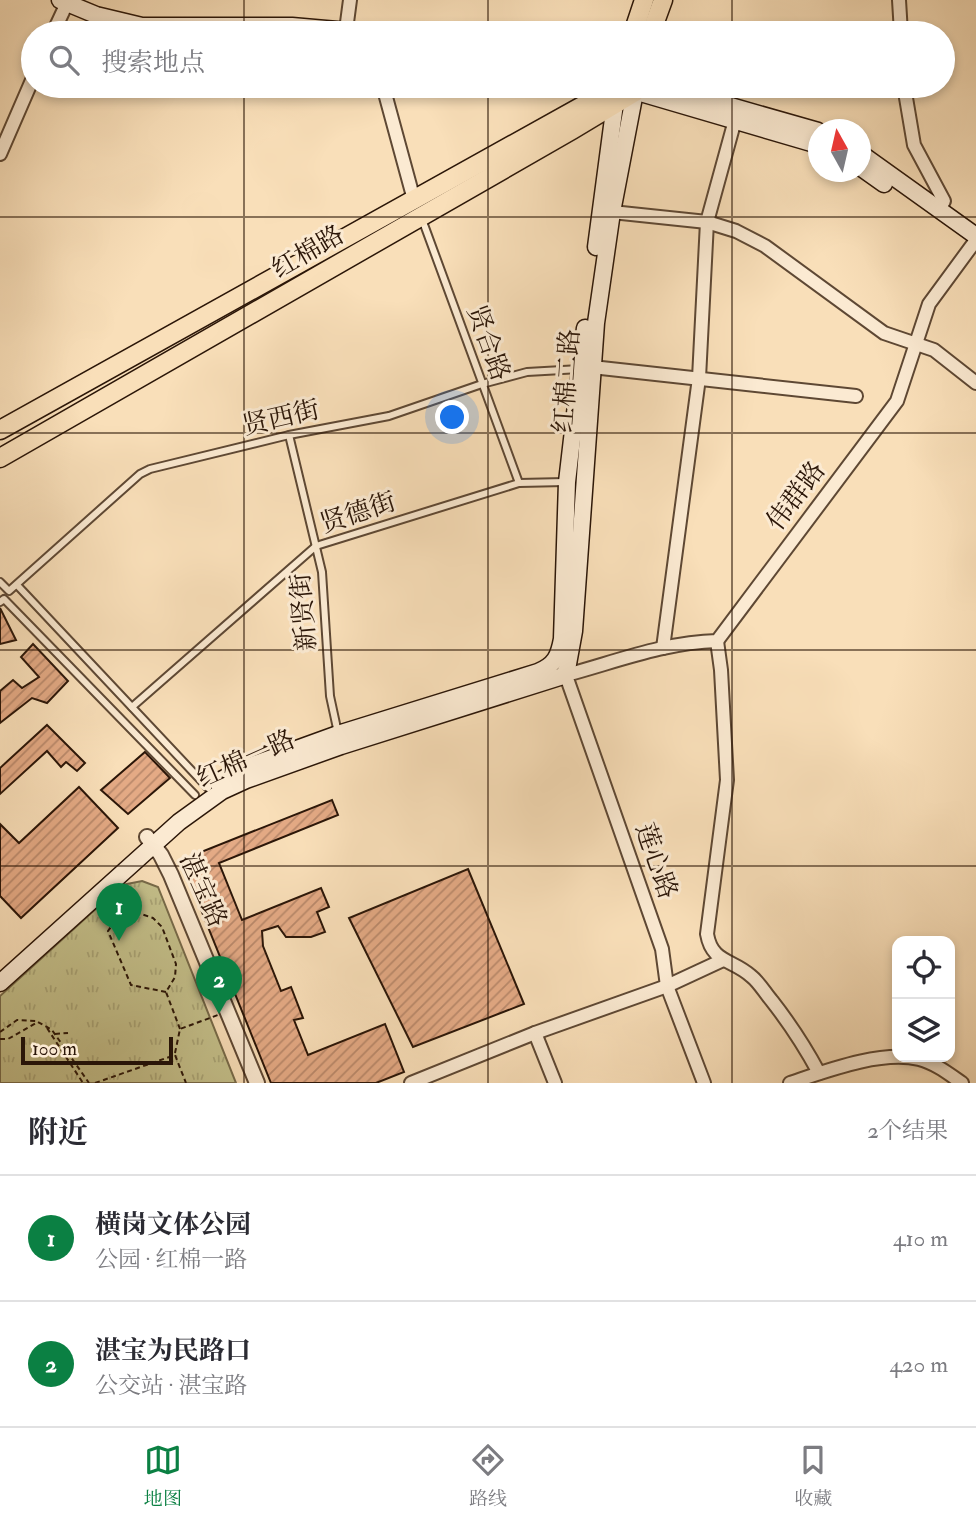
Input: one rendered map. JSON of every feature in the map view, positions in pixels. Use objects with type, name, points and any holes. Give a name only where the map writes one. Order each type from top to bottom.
[{"type":"main road","points":[[637,21],[644,0]]},
{"type":"main road","points":[[655,21],[663,0]]},
{"type":"main road","points":[[63,1],[96,15],[121,21]]},
{"type":"main road","name":"红棉路","points":[[0,429],[601,98]]},
{"type":"main road","name":"红棉路","points":[[0,458],[422,216],[604,98]]},
{"type":"main road","name":"红棉二路","points":[[566,675],[574,631],[586,368],[615,98]]},
{"type":"main road","name":"红棉二路","points":[[559,656],[567,482],[596,323],[612,212],[634,98]]},
{"type":"main road","points":[[665,98],[808,142]]},
{"type":"main road","points":[[703,98],[808,128]]},
{"type":"main road","points":[[871,161],[939,209],[975,243]]},
{"type":"main road","points":[[871,174],[975,243]]},
{"type":"main road","name":"红棉一路","points":[[0,969],[151,841],[222,791],[340,740],[538,672],[559,656]]},
{"type":"main road","name":"红棉一路","points":[[0,983],[91,902],[201,792],[244,768],[566,675]]},
{"type":"street","points":[[347,21],[350,0]]},
{"type":"street","points":[[899,0],[900,21]]},
{"type":"street","points":[[57,21],[63,1]]},
{"type":"street","points":[[0,154],[24,98]]},
{"type":"street","points":[[386,98],[414,200]]},
{"type":"street","points":[[906,98],[914,145],[944,201],[939,209]]},
{"type":"street","points":[[663,648],[699,379],[707,222],[735,120]]},
{"type":"street","points":[[612,212],[707,222],[736,231],[765,246],[884,333],[917,342],[948,359],[976,383]]},
{"type":"street","name":"伟群路","points":[[717,641],[897,401],[929,304],[975,243]]},
{"type":"street","points":[[586,368],[856,396]]},
{"type":"street","points":[[566,675],[663,648],[697,641],[717,641],[727,780],[707,934],[709,947],[723,960],[753,976],[800,1036],[819,1073]]},
{"type":"street","name":"莲心路","points":[[559,656],[662,949],[667,986],[704,1083]]},
{"type":"street","name":"湛宝路","points":[[151,841],[171,874],[257,1083]]},
{"type":"street","points":[[412,1083],[535,1033],[667,986],[723,960]]},
{"type":"street","points":[[535,1033],[555,1083]]},
{"type":"street","points":[[790,1083],[860,1062],[897,1057],[931,1063],[962,1083]]},
{"type":"lane","name":"贤合路","points":[[422,216],[519,483]]},
{"type":"lane","name":"贤西街","points":[[0,599],[140,474],[150,469],[289,435],[389,416],[482,384],[527,372],[586,368]]},
{"type":"lane","name":"新贤街","points":[[289,435],[322,572],[331,696],[340,740]]},
{"type":"lane","name":"贤德街","points":[[132,707],[316,546],[519,483],[567,482]]},
{"type":"lane","points":[[0,582],[9,591]]},
{"type":"lane","points":[[17,585],[132,707],[201,792]]},
{"type":"lane","points":[[0,599],[4,599],[201,792]]},
{"type":"path","points":[[91,902],[113,924]]},
{"type":"path","points":[[138,912],[153,918],[162,928],[176,964],[175,977],[166,992],[131,985],[108,931],[113,924],[138,912]]},
{"type":"path","points":[[166,992],[180,1030],[175,1055],[186,1083]]},
{"type":"path","points":[[180,1030],[227,1012]]},
{"type":"path","points":[[0,1032],[17,1020],[31,1020],[43,1024],[54,1036],[83,1083]]},
{"type":"path","points":[[0,1039],[8,1040],[38,1022],[54,1034],[89,1083]]},
{"type":"path","points":[[54,1034],[68,1033]]},
{"type":"path","points":[[68,1055],[74,1044]]},
{"type":"path","points":[[94,1083],[175,1055]]},
{"type":"green space","points":[[142,881],[158,887],[236,1083],[0,1083],[0,996],[122,885]]},
{"type":"building","points":[[0,608],[16,640],[0,644]]},
{"type":"building","points":[[33,644],[68,681],[47,703],[32,698],[0,723],[0,691],[13,680],[22,688],[39,677],[21,657]]},
{"type":"building","points":[[47,725],[85,763],[77,771],[66,762],[61,767],[47,751],[0,794],[0,768]]},
{"type":"building","points":[[145,752],[170,778],[128,814],[101,790]]},
{"type":"building","points":[[79,787],[118,828],[21,918],[0,896],[0,824],[19,843]]},
{"type":"building","points":[[332,800],[338,815],[219,863],[242,920],[321,888],[329,907],[317,912],[325,932],[311,937],[286,937],[278,926],[262,931],[263,946],[281,991],[291,987],[303,1018],[294,1020],[308,1055],[385,1024],[404,1072],[376,1083],[271,1083],[181,860]]},
{"type":"building","points":[[468,869],[524,1004],[413,1047],[349,918]]},
{"type":"place","name":"横岗文体公园","points":[[119,941]]},
{"type":"place","name":"湛宝为民路口","points":[[219,1014]]}]
